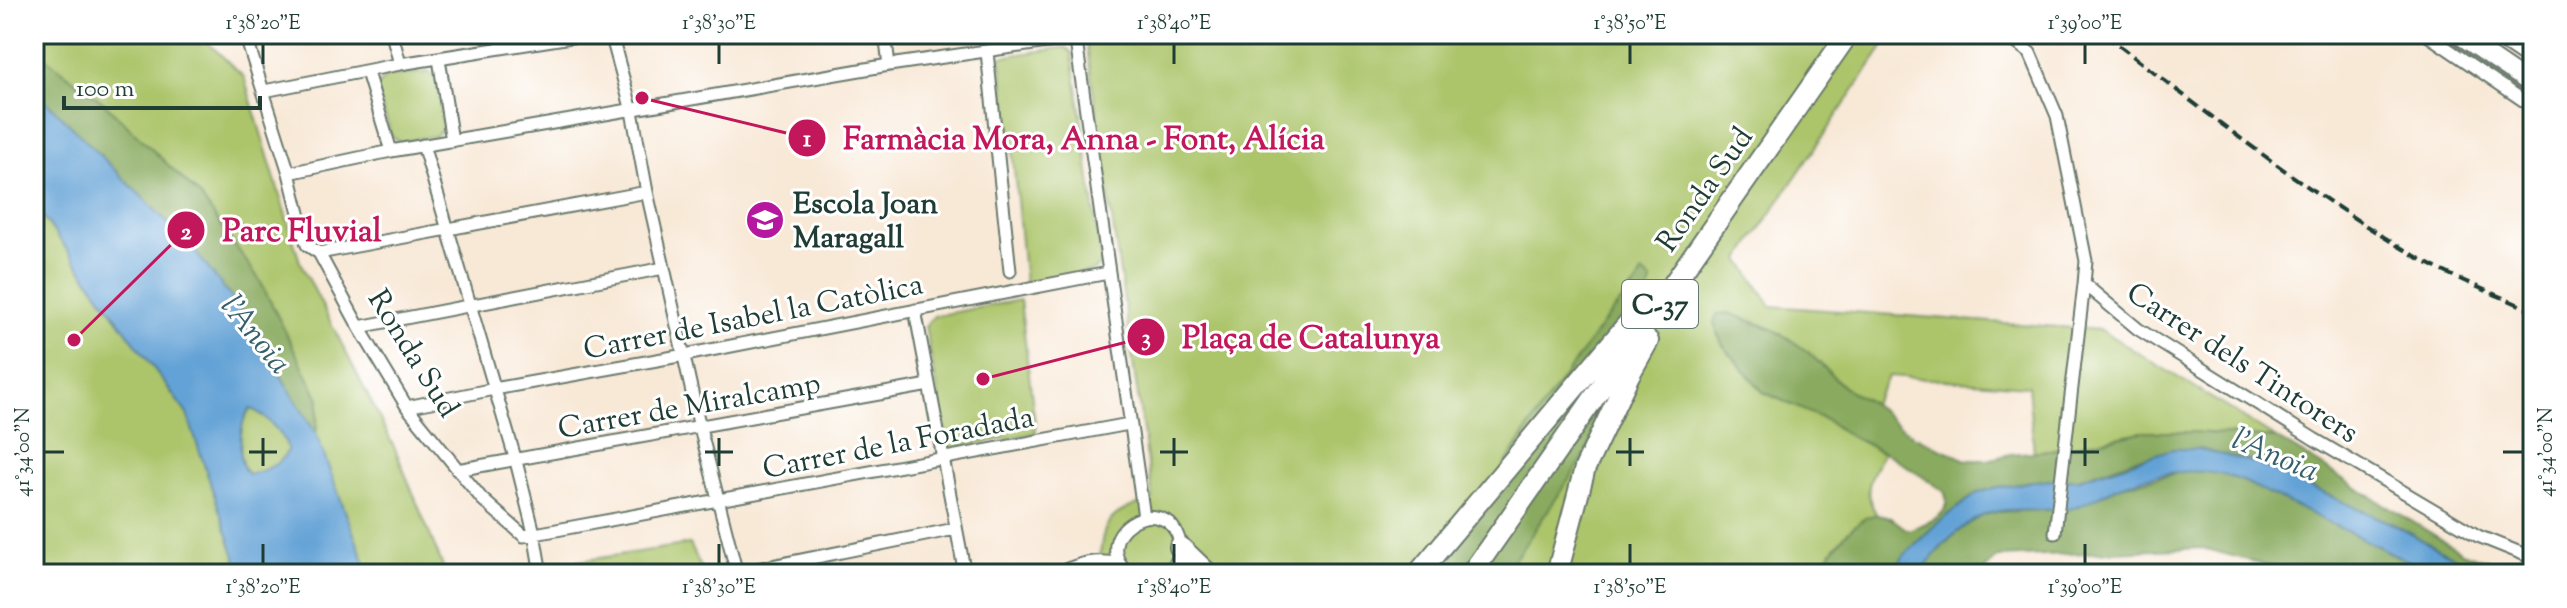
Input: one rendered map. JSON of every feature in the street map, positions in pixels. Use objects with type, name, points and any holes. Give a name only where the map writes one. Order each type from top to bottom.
[{"type":"highway","name":"Ronda Sud","points":[[1471,574],[1848,34]]},
{"type":"highway","points":[[1418,574],[1662,283],[1698,249]]},
{"type":"highway","points":[[1557,574],[1585,468],[1629,375],[1686,284],[1698,249]]},
{"type":"highway","points":[[1180,547],[1207,574]]},
{"type":"highway","points":[[1168,574],[1182,571],[1207,574]]},
{"type":"street","name":"Ronda Sud","points":[[245,34],[289,173],[307,245],[319,253],[407,407],[482,499],[524,536],[534,533]]},
{"type":"street","points":[[392,34],[400,64]]},
{"type":"street","points":[[264,91],[400,64],[590,34]]},
{"type":"street","points":[[611,34],[632,111],[700,428],[737,574],[955,529]]},
{"type":"street","points":[[885,34],[889,65]]},
{"type":"street","name":"Carrer dels Tintorers","points":[[2005,34],[2030,53],[2057,116],[2086,261],[2084,284],[2138,329],[2314,439],[2478,536],[2533,558]]},
{"type":"street","points":[[2426,34],[2533,107]]},
{"type":"street","points":[[2457,34],[2533,86]]},
{"type":"street","points":[[2490,34],[2533,63]]},
{"type":"street","points":[[289,173],[423,145],[1075,36],[1144,517]]},
{"type":"street","points":[[987,52],[1010,271]]},
{"type":"street","points":[[439,59],[452,141]]},
{"type":"street","points":[[367,72],[391,151]]},
{"type":"street","points":[[423,145],[516,461],[541,574]]},
{"type":"street","points":[[319,253],[647,192]]},
{"type":"street","points":[[359,327],[664,268]]},
{"type":"street","name":"Carrer de Isabel la Catòlica","points":[[407,407],[1108,273]]},
{"type":"street","points":[[2055,533],[2084,284]]},
{"type":"street","points":[[915,310],[965,574]]},
{"type":"street","name":"Carrer de Miralcamp","points":[[457,470],[929,385]]},
{"type":"street","name":"Carrer de la Foradada","points":[[534,533],[1129,424]]},
{"type":"street","points":[[1120,564],[1117,544],[1120,534],[1134,520],[1154,517],[1164,521],[1178,536],[1180,547],[1176,563],[1168,574]]},
{"type":"street","points":[[1055,574],[1088,561],[1102,560],[1120,564],[1130,574]]},
{"type":"green space","points":[[34,34],[199,34],[244,77],[300,262],[395,449],[446,574],[369,574],[316,434],[319,399],[200,196],[104,103],[34,49]]},
{"type":"green space","points":[[1085,34],[1725,34],[1725,37],[1745,37],[1746,34],[1892,34],[1740,259],[1771,306],[2101,330],[2276,438],[2141,432],[2034,452],[2028,386],[1889,376],[1873,404],[1844,387],[1808,352],[1788,338],[1729,313],[1717,334],[1728,352],[1763,392],[1828,421],[1883,453],[1869,490],[1877,515],[1848,533],[1815,574],[1502,574],[1519,553],[1603,402],[1637,283],[1603,323],[1491,486],[1409,574],[1268,574],[1247,569],[1216,574],[1083,574],[1100,568],[1102,539],[1110,521],[1117,514],[1153,499]]},
{"type":"green space","points":[[1066,47],[1072,53],[1102,264],[1092,271],[1025,284],[1000,57]]},
{"type":"green space","points":[[34,49],[104,103],[200,196],[259,279],[319,399],[316,434],[241,310],[190,245],[45,100],[34,93]]},
{"type":"green space","points":[[430,72],[437,81],[444,128],[435,136],[399,142],[391,135],[378,85],[387,76]]},
{"type":"green space","points":[[34,205],[187,414],[241,574],[34,574]]},
{"type":"green space","points":[[1642,273],[1651,280],[1651,286],[1603,402],[1601,425],[1585,456],[1519,553],[1502,574],[1409,574],[1491,486],[1543,406]]},
{"type":"green space","points":[[1020,300],[1036,433],[949,449],[925,326],[934,316]]},
{"type":"green space","points":[[1729,313],[1788,338],[1808,352],[1844,387],[1873,404],[1901,427],[1966,460],[1988,460],[2011,454],[2061,449],[2141,432],[2276,438],[2462,552],[2524,574],[2484,574],[2395,525],[2256,463],[2199,449],[2134,459],[2079,479],[2033,481],[1979,492],[1935,525],[1903,556],[1895,574],[1815,574],[1836,545],[1865,518],[1886,516],[1908,530],[1931,521],[1942,512],[1946,507],[1944,491],[1893,457],[1828,421],[1763,392],[1722,344],[1714,324],[1717,315]]},
{"type":"green space","points":[[250,409],[274,426],[284,440],[287,451],[281,460],[270,467],[248,474],[242,461],[240,442],[243,423]]},
{"type":"green space","points":[[2190,470],[2213,471],[2243,481],[2435,574],[2301,574],[2202,548],[1998,557],[1980,574],[1919,574],[1959,530],[1984,515],[2070,509],[2121,486]]},
{"type":"green space","points":[[690,544],[704,574],[545,574],[548,566]]},
{"type":"water","points":[[34,93],[45,100],[190,245],[241,310],[316,434],[369,574],[241,574],[187,414],[34,204]],"holes":[[[250,409],[280,433],[287,451],[276,464],[248,474],[240,452],[241,432],[246,415]]]},
{"type":"water","points":[[2172,449],[2199,449],[2256,463],[2395,525],[2484,574],[2435,574],[2243,481],[2212,473],[2180,472],[2133,481],[2067,509],[2013,510],[1982,516],[1955,534],[1919,574],[1895,574],[1903,556],[1935,525],[1979,492],[2033,481],[2079,479]]},
{"type":"railway","points":[[2104,34],[2260,152],[2380,235],[2435,267],[2533,311]]},
{"type":"place","name":"Farmàcia Mora, Anna - Font, Alícia","points":[[642,98]]},
{"type":"place","name":"Escola Joan Maragall","points":[[765,220]]},
{"type":"place","name":"Parc Fluvial","points":[[74,340]]},
{"type":"place","name":"Plaça de Catalunya","points":[[983,379]]},
{"type":"water label","name":"l'Anoia","points":[[257,334]]},
{"type":"water label","name":"l'Anoia","points":[[2276,454]]}]
